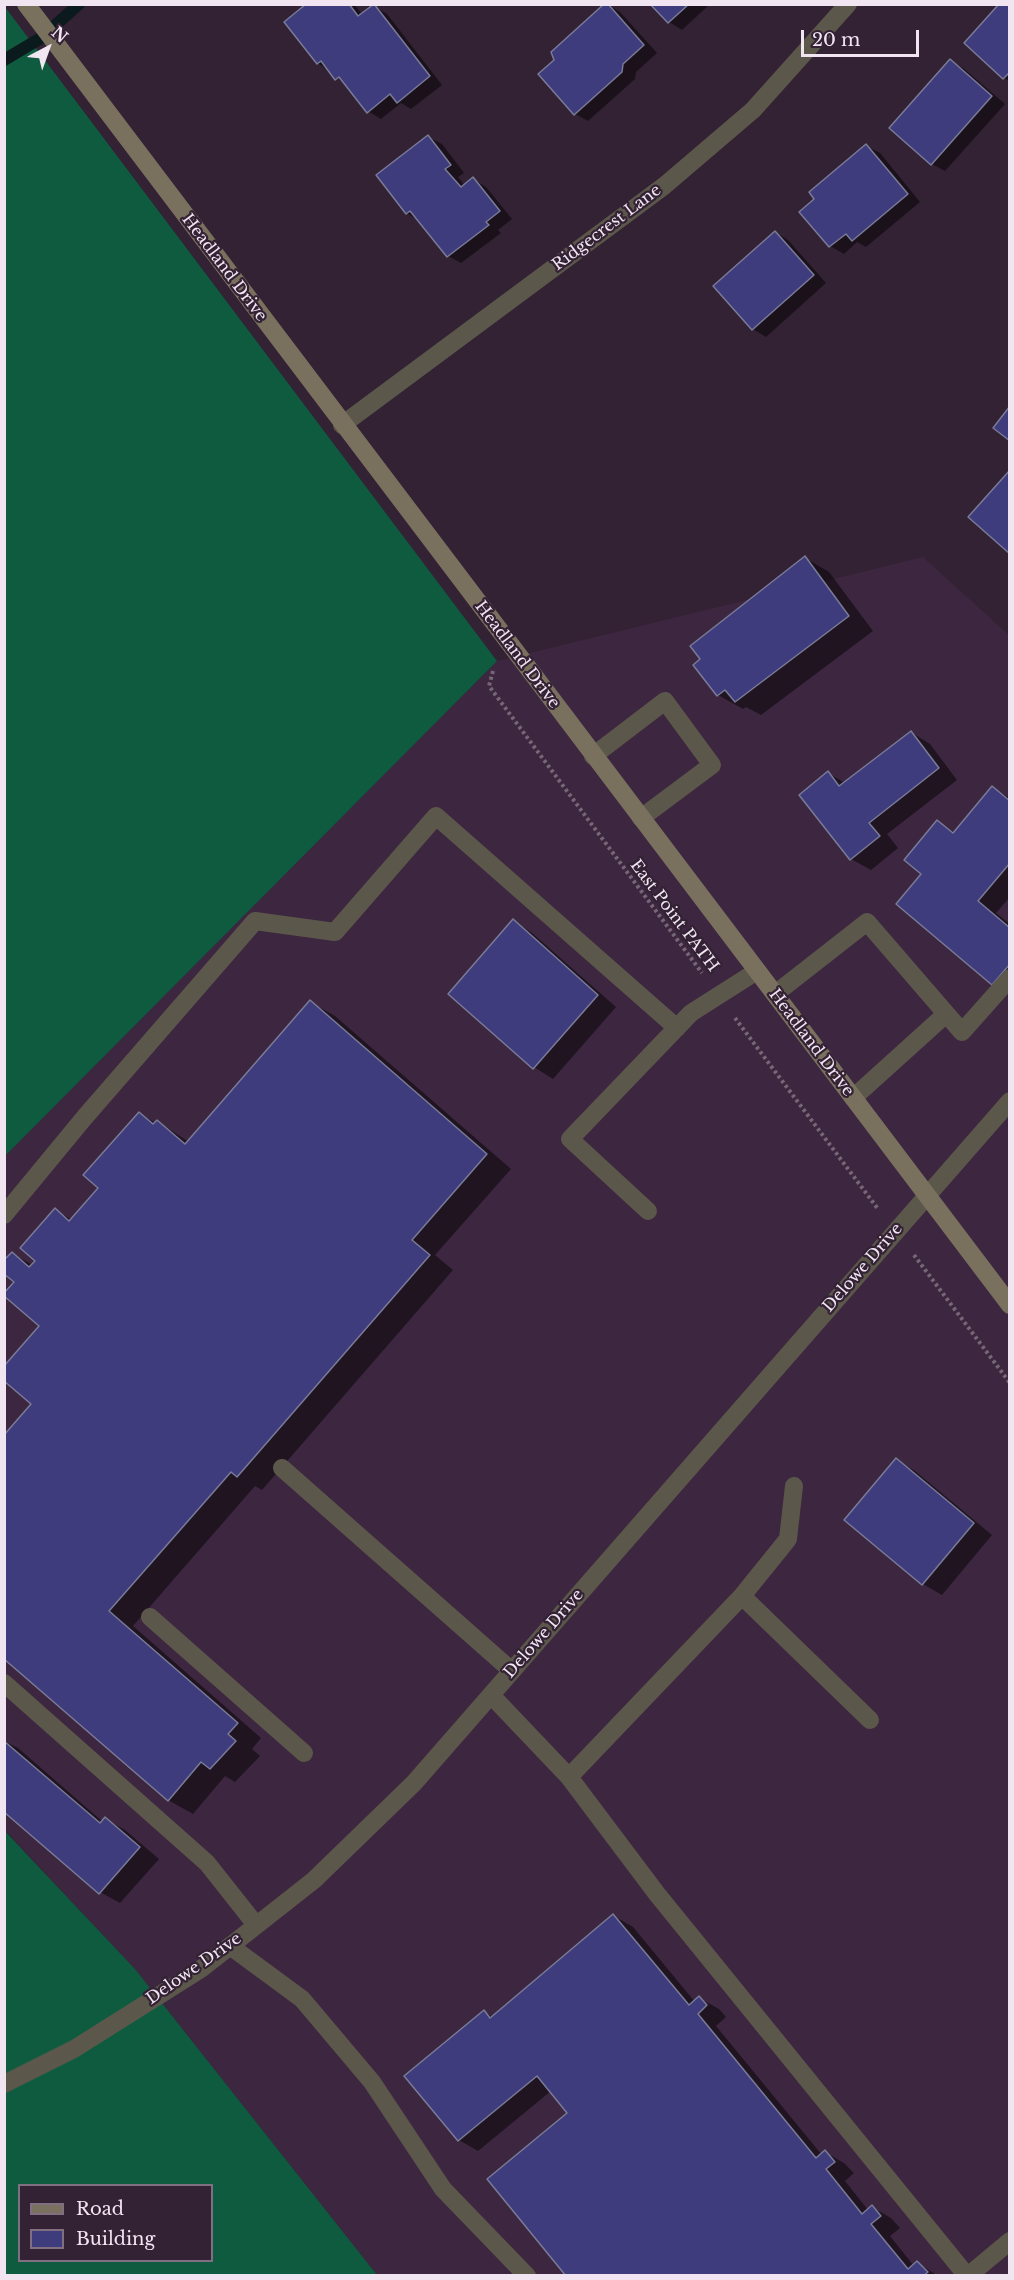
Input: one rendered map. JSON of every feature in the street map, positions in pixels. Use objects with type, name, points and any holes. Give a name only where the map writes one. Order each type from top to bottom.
[{"type":"main road","name":"Headland Drive","points":[[27,4],[342,425],[1010,1305]]},
{"type":"street","name":"Ridgecrest Lane","points":[[342,425],[664,186],[753,110],[848,4]]},
{"type":"street","points":[[593,756],[664,702],[712,765],[641,818]]},
{"type":"street","points":[[4,1215],[84,1118],[255,921],[335,932],[436,816],[677,1028]]},
{"type":"street","points":[[775,994],[867,922],[962,1032],[1010,978]]},
{"type":"street","points":[[648,1211],[570,1139],[691,1013],[757,971]]},
{"type":"street","points":[[853,1098],[946,1014]]},
{"type":"street","name":"Delowe Drive","points":[[4,2084],[75,2049],[201,1969],[314,1880],[414,1783],[1010,1101]]},
{"type":"street","points":[[282,1468],[512,1671]]},
{"type":"street","points":[[569,1777],[742,1596],[788,1539],[794,1486]]},
{"type":"street","points":[[742,1596],[870,1720]]},
{"type":"street","points":[[150,1617],[304,1753]]},
{"type":"street","points":[[4,1683],[207,1863],[256,1925]]},
{"type":"street","points":[[491,1695],[569,1777],[657,1894],[968,2276],[1010,2241]]},
{"type":"street","points":[[230,1946],[302,1998],[372,2082],[443,2189],[527,2276]]},
{"type":"path","name":"East Point PATH","points":[[502,635],[489,686],[873,1202]]},
{"type":"path","points":[[916,1257],[1010,1383]]},
{"type":"shaded area","points":[[923,557],[1010,636],[1009,2275],[377,2275],[135,1969],[5,1830],[5,1156],[497,661]]},
{"type":"green space","points":[[5,7],[497,661],[5,1156]]},
{"type":"green space","points":[[4,1830],[135,1969],[377,2275],[5,2275]]},
{"type":"building","points":[[306,4],[349,4],[358,16],[374,4],[430,76],[397,103],[390,94],[367,113],[339,77],[335,80],[321,61],[317,64],[284,22]]},
{"type":"building","points":[[604,4],[608,4],[644,45],[623,64],[622,72],[574,115],[538,74],[554,60],[551,52]]},
{"type":"building","points":[[650,4],[689,4],[668,23]]},
{"type":"building","points":[[999,4],[1010,4],[1010,72],[1003,79],[964,43]]},
{"type":"building","points":[[950,59],[992,96],[931,165],[889,128]]},
{"type":"building","points":[[428,135],[451,165],[445,169],[461,187],[473,177],[500,211],[486,222],[489,225],[447,257],[410,211],[406,214],[376,175]]},
{"type":"building","points":[[866,144],[908,194],[852,241],[846,234],[829,247],[799,212],[814,199],[809,192]]},
{"type":"building","points":[[775,231],[814,275],[752,330],[713,286]]},
{"type":"building","points":[[1010,406],[1010,441],[993,428]]},
{"type":"building","points":[[1010,470],[1010,554],[968,517]]},
{"type":"building","points":[[805,556],[849,616],[735,702],[725,690],[717,696],[693,665],[700,659],[690,646]]},
{"type":"building","points":[[911,731],[939,768],[869,823],[880,836],[850,860],[799,795],[828,771],[839,786]]},
{"type":"building","points":[[992,786],[1010,801],[1010,863],[978,901],[1010,928],[1010,964],[992,985],[896,904],[921,874],[904,860],[937,820],[953,833]]},
{"type":"building","points":[[513,919],[598,995],[533,1069],[448,994]]},
{"type":"building","points":[[310,1000],[487,1154],[412,1240],[430,1255],[237,1477],[231,1472],[109,1611],[238,1723],[228,1734],[236,1741],[210,1769],[201,1762],[168,1801],[4,1659],[4,1435],[31,1404],[4,1381],[4,1366],[39,1326],[4,1296],[14,1282],[4,1274],[4,1260],[12,1252],[29,1267],[35,1261],[20,1248],[55,1208],[69,1221],[98,1188],[83,1175],[139,1112],[153,1124],[157,1120],[185,1144]]},
{"type":"building","points":[[896,1458],[974,1523],[922,1585],[844,1520]]},
{"type":"building","points":[[4,1741],[100,1823],[105,1817],[140,1847],[99,1894],[4,1812]]},
{"type":"building","points":[[613,1914],[689,2005],[699,1996],[707,2005],[698,2014],[816,2158],[825,2150],[835,2162],[826,2169],[862,2214],[872,2205],[881,2216],[871,2224],[908,2269],[917,2261],[928,2272],[923,2276],[566,2276],[487,2179],[567,2113],[537,2076],[458,2141],[404,2076],[484,2010],[490,2018]]},
{"type":"waterway","points":[[4,60],[41,38],[79,4]]}]
